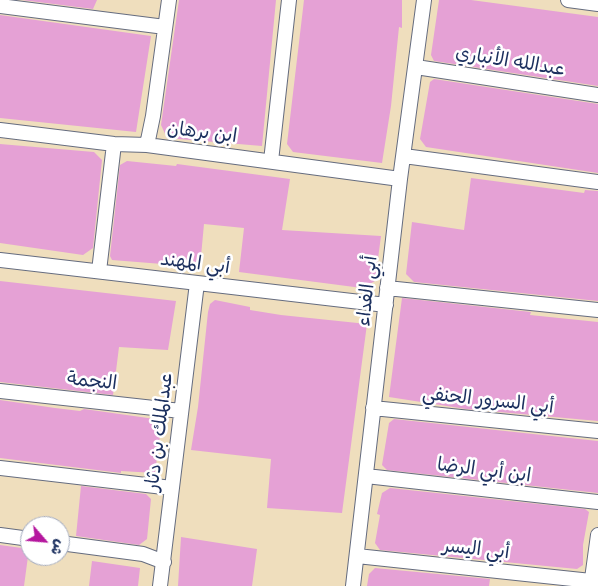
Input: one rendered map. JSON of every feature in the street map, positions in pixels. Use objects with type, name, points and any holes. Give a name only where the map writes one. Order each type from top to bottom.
[{"type":"street","points":[[147,145],[153,116],[168,0]]},
{"type":"street","points":[[271,161],[289,0]]},
{"type":"street","name":"أبي الفداء","points":[[353,586],[400,179],[424,0]]},
{"type":"street","points":[[568,0],[598,4]]},
{"type":"street","points":[[0,6],[165,27]]},
{"type":"street","name":"عبدالله الأنباري","points":[[416,67],[598,95]]},
{"type":"street","name":"ابن برهان","points":[[0,130],[114,144],[147,145],[400,179]]},
{"type":"street","points":[[99,271],[114,144]]},
{"type":"street","points":[[404,156],[598,182]]},
{"type":"street","name":"أبي المهند","points":[[0,260],[386,305]]},
{"type":"street","name":"عبدالملك بن دثار","points":[[160,586],[197,283]]},
{"type":"street","points":[[387,288],[598,310]]},
{"type":"street","name":"النجمة","points":[[0,391],[181,411]]},
{"type":"street","name":"أبي السرور الحنفي","points":[[373,408],[598,431]]},
{"type":"street","points":[[0,468],[172,488]]},
{"type":"street","name":"ابن أبي الرضا","points":[[366,476],[598,502]]},
{"type":"street","points":[[0,535],[20,538]]},
{"type":"street","points":[[591,583],[598,536]]},
{"type":"street","points":[[70,544],[143,554],[164,562]]},
{"type":"street","name":"أبي اليسر","points":[[357,556],[591,583]]},
{"type":"building","points":[[22,0],[97,0],[93,9]]},
{"type":"building","points":[[179,0],[276,0],[262,146],[167,138],[161,125]]},
{"type":"building","points":[[304,0],[402,0],[402,28],[399,27],[391,106],[382,163],[293,152],[287,144]]},
{"type":"building","points":[[439,0],[471,0],[598,17],[598,86],[434,61],[431,55]]},
{"type":"building","points":[[0,15],[151,36],[136,132],[0,118]]},
{"type":"building","points":[[434,79],[598,104],[598,173],[426,147],[420,139],[430,82]]},
{"type":"building","points":[[0,144],[94,152],[102,160],[93,248],[83,255],[0,243]]},
{"type":"building","points":[[127,161],[176,166],[177,164],[290,179],[282,230],[381,236],[375,281],[362,288],[239,272],[244,228],[204,224],[200,267],[112,260],[110,256],[120,165]]},
{"type":"building","points":[[471,178],[584,193],[585,190],[598,191],[598,301],[414,282],[406,274],[412,222],[464,230]]},
{"type":"building","points":[[0,281],[176,301],[168,350],[119,347],[113,395],[0,382]]},
{"type":"building","points":[[402,298],[531,312],[530,315],[598,322],[598,421],[466,409],[389,397]]},
{"type":"building","points":[[215,300],[250,307],[250,310],[281,315],[367,324],[342,513],[267,508],[271,459],[191,450],[198,407],[208,312],[210,304]]},
{"type":"building","points":[[0,400],[162,420],[155,473],[121,471],[121,473],[0,458]]},
{"type":"building","points":[[394,419],[598,441],[598,493],[387,470],[382,465],[389,423]]},
{"type":"building","points":[[81,486],[146,494],[151,499],[147,539],[139,545],[76,536]]},
{"type":"building","points":[[390,488],[585,509],[589,512],[583,545],[583,565],[577,569],[380,550],[375,543],[380,515],[377,514],[382,493]]},
{"type":"building","points":[[181,537],[257,549],[252,586],[178,586]]},
{"type":"building","points":[[0,545],[20,548],[20,566],[27,566],[24,586],[0,586]]},
{"type":"building","points":[[92,561],[140,568],[138,586],[89,586]]},
{"type":"building","points":[[375,568],[490,579],[489,586],[367,586],[369,574]]}]
